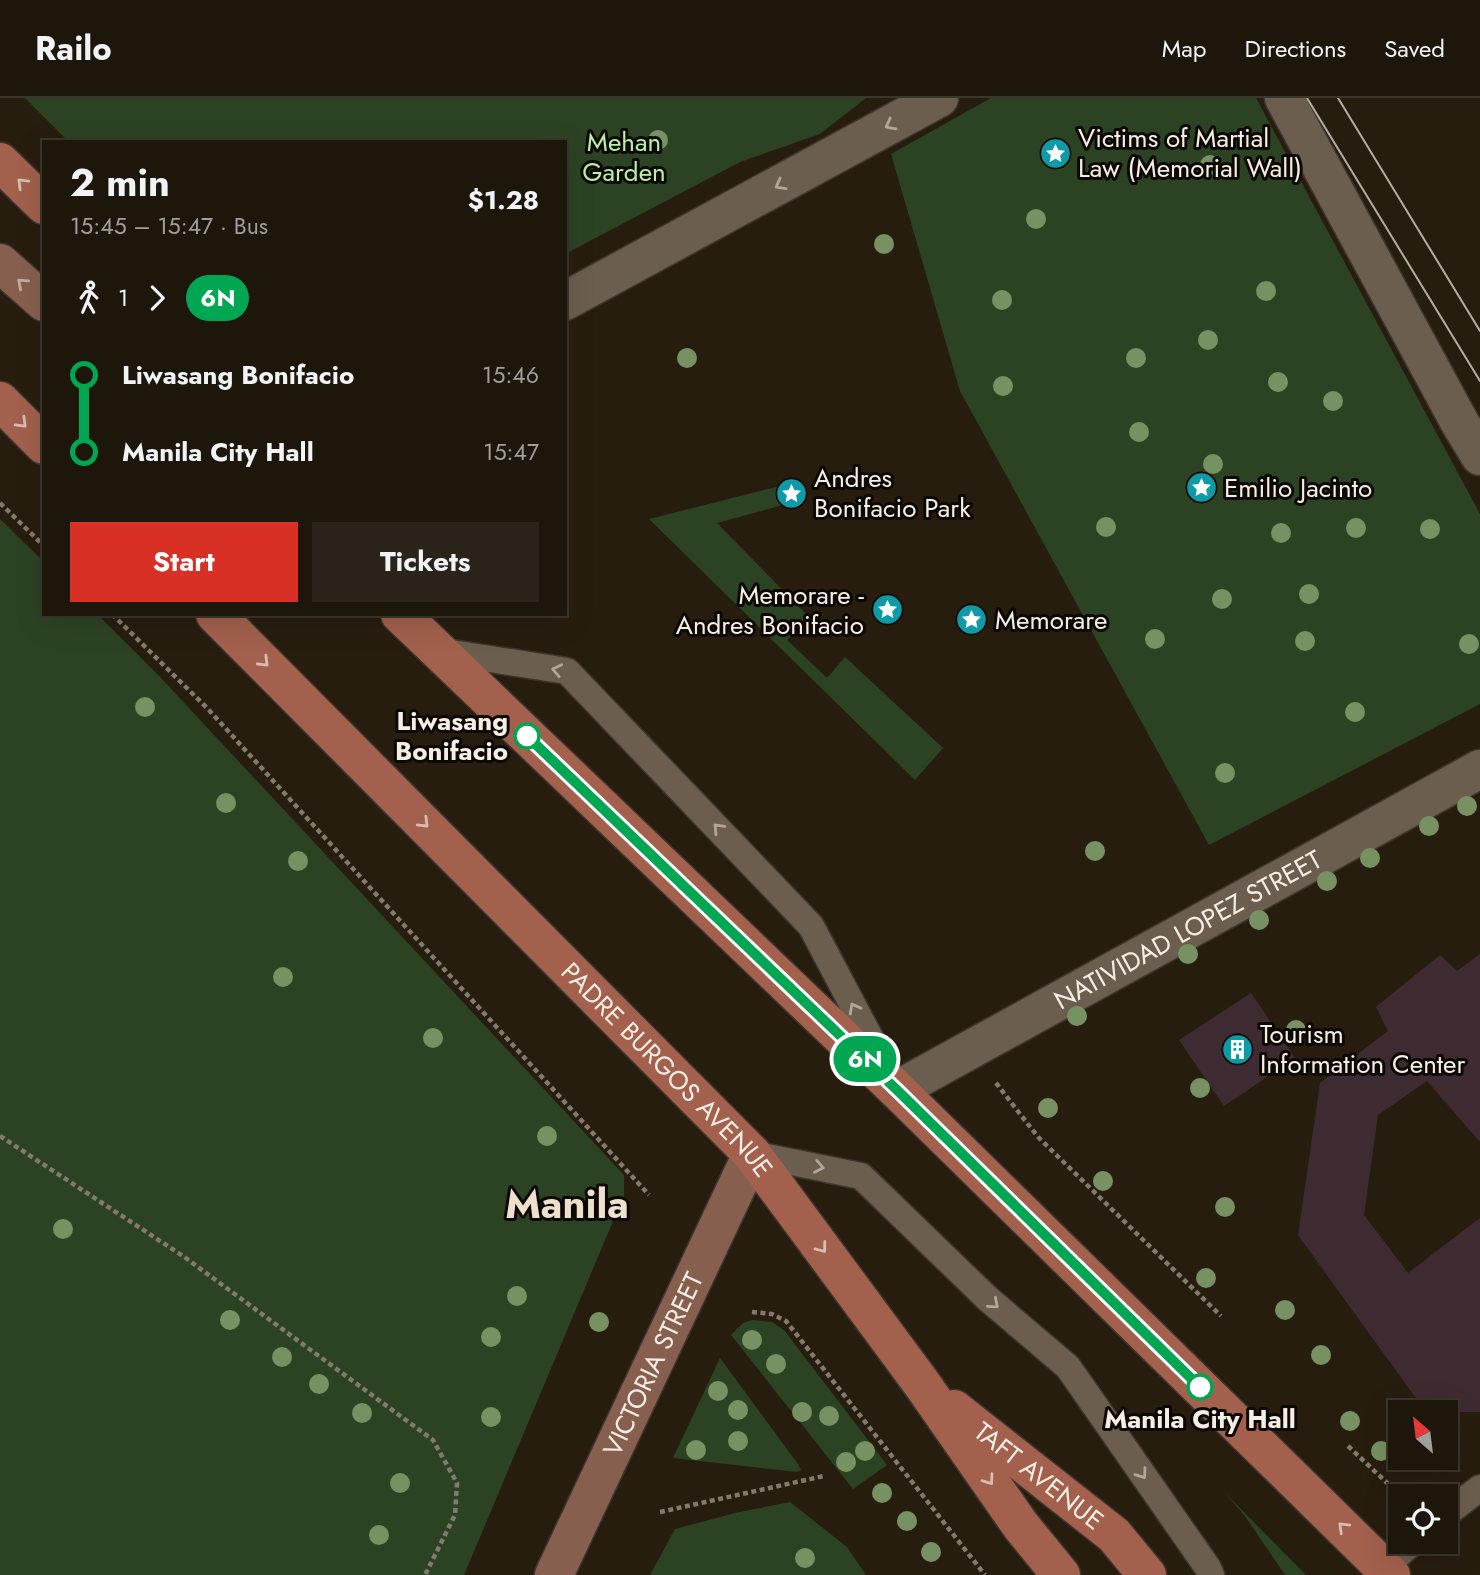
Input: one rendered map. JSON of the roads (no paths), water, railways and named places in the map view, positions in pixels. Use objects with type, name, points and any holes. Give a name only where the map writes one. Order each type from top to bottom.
[{"type":"main road","points":[[0,162],[42,203]]},
{"type":"main road","points":[[0,401],[42,442]]},
{"type":"main road","name":"PADRE BURGOS AVENUE","points":[[217,616],[752,1154],[922,1384],[1021,1526],[1061,1575]]},
{"type":"main road","points":[[402,616],[897,1090],[1388,1571]]},
{"type":"main road","name":"TAFT AVENUE","points":[[922,1384],[1114,1535],[1147,1575]]},
{"type":"street","points":[[567,300],[939,98]]},
{"type":"street","points":[[1284,98],[1480,456]]},
{"type":"street","points":[[0,263],[42,300]]},
{"type":"street","name":"NATIVIDAD LOPEZ STREET","points":[[897,1090],[1480,769]]},
{"type":"street","name":"VICTORIA STREET","points":[[554,1575],[752,1154]]},
{"type":"lane","points":[[439,651],[567,671],[811,926],[897,1090]]},
{"type":"lane","points":[[752,1154],[861,1176],[987,1298],[1068,1367],[1211,1575]]},
{"type":"lane","points":[[1458,1505],[1480,1488]]},
{"type":"lane","points":[[1021,1526],[1043,1575]]},
{"type":"lane","points":[[1388,1571],[1403,1554]]},
{"type":"tram line","points":[[1307,98],[1480,381]]},
{"type":"tram line","points":[[1338,98],[1480,331]]},
{"type":"place","name":"Victims of Martial Law (Memorial Wall)","points":[[1055,153]]},
{"type":"place","name":"Emilio Jacinto","points":[[1201,488]]},
{"type":"place","name":"Andres Bonifacio Park","points":[[791,493]]},
{"type":"place","name":"Memorare - Andres Bonifacio","points":[[887,610]]},
{"type":"place","name":"Memorare","points":[[972,620]]},
{"type":"place","name":"Liwasang Bonifacio","points":[[527,736]]},
{"type":"place","name":"Tourism Information Center","points":[[1237,1049]]},
{"type":"place","name":"Manila City Hall","points":[[1200,1387]]},
{"type":"district","name":"Manila","points":[[567,1204]]},
{"type":"park label","name":"Mehan Garden","points":[[624,157]]}]
